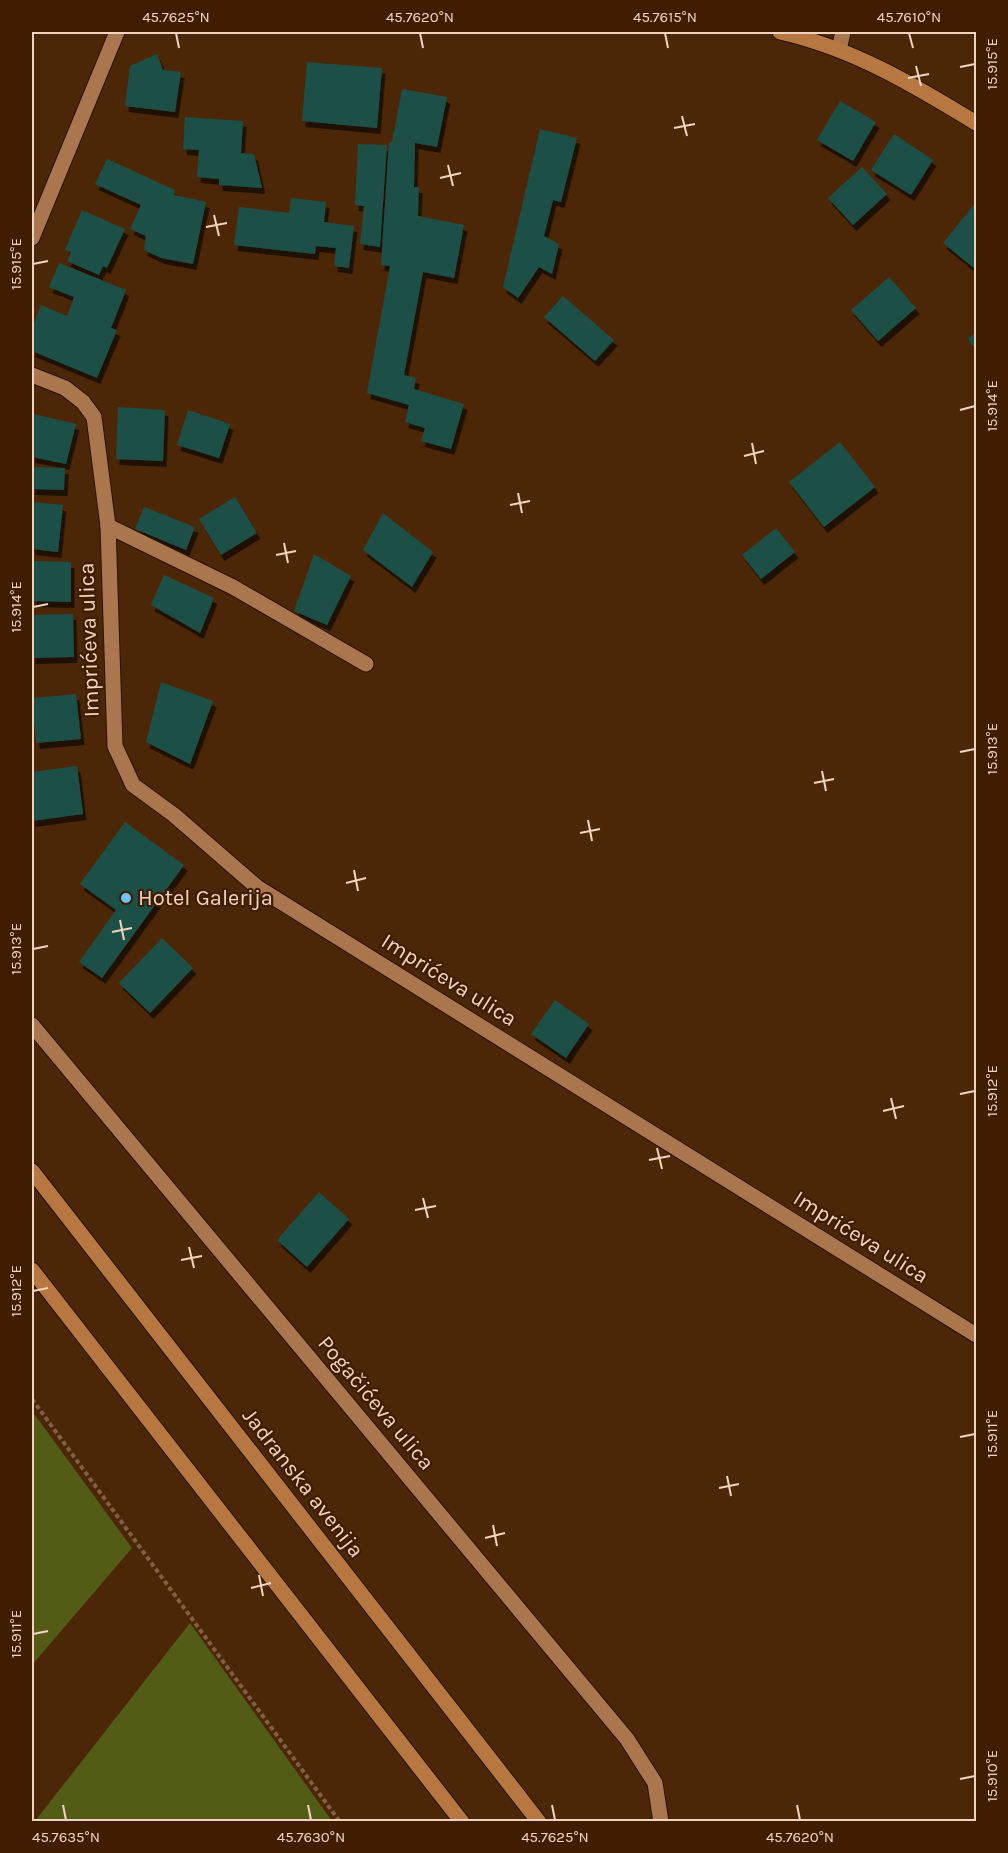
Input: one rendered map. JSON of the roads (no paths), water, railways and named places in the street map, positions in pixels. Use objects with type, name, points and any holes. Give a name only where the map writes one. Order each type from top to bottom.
[{"type":"main road","points":[[780,32],[871,62],[976,123]]},
{"type":"main road","name":"Jadranska avenija","points":[[32,1171],[539,1821]]},
{"type":"main road","points":[[32,1270],[462,1821]]},
{"type":"street","points":[[32,238],[117,32]]},
{"type":"street","points":[[839,50],[843,32]]},
{"type":"street","name":"Imprićeva ulica","points":[[32,375],[65,388],[83,402],[93,417],[108,526],[115,746],[133,785],[174,815],[257,887],[976,1335]]},
{"type":"street","points":[[108,526],[233,587],[366,664]]},
{"type":"street","name":"Pogačićeva ulica","points":[[32,1025],[627,1739],[655,1783],[661,1821]]},
{"type":"place","name":"Hotel Galerija","points":[[126,898]]}]
